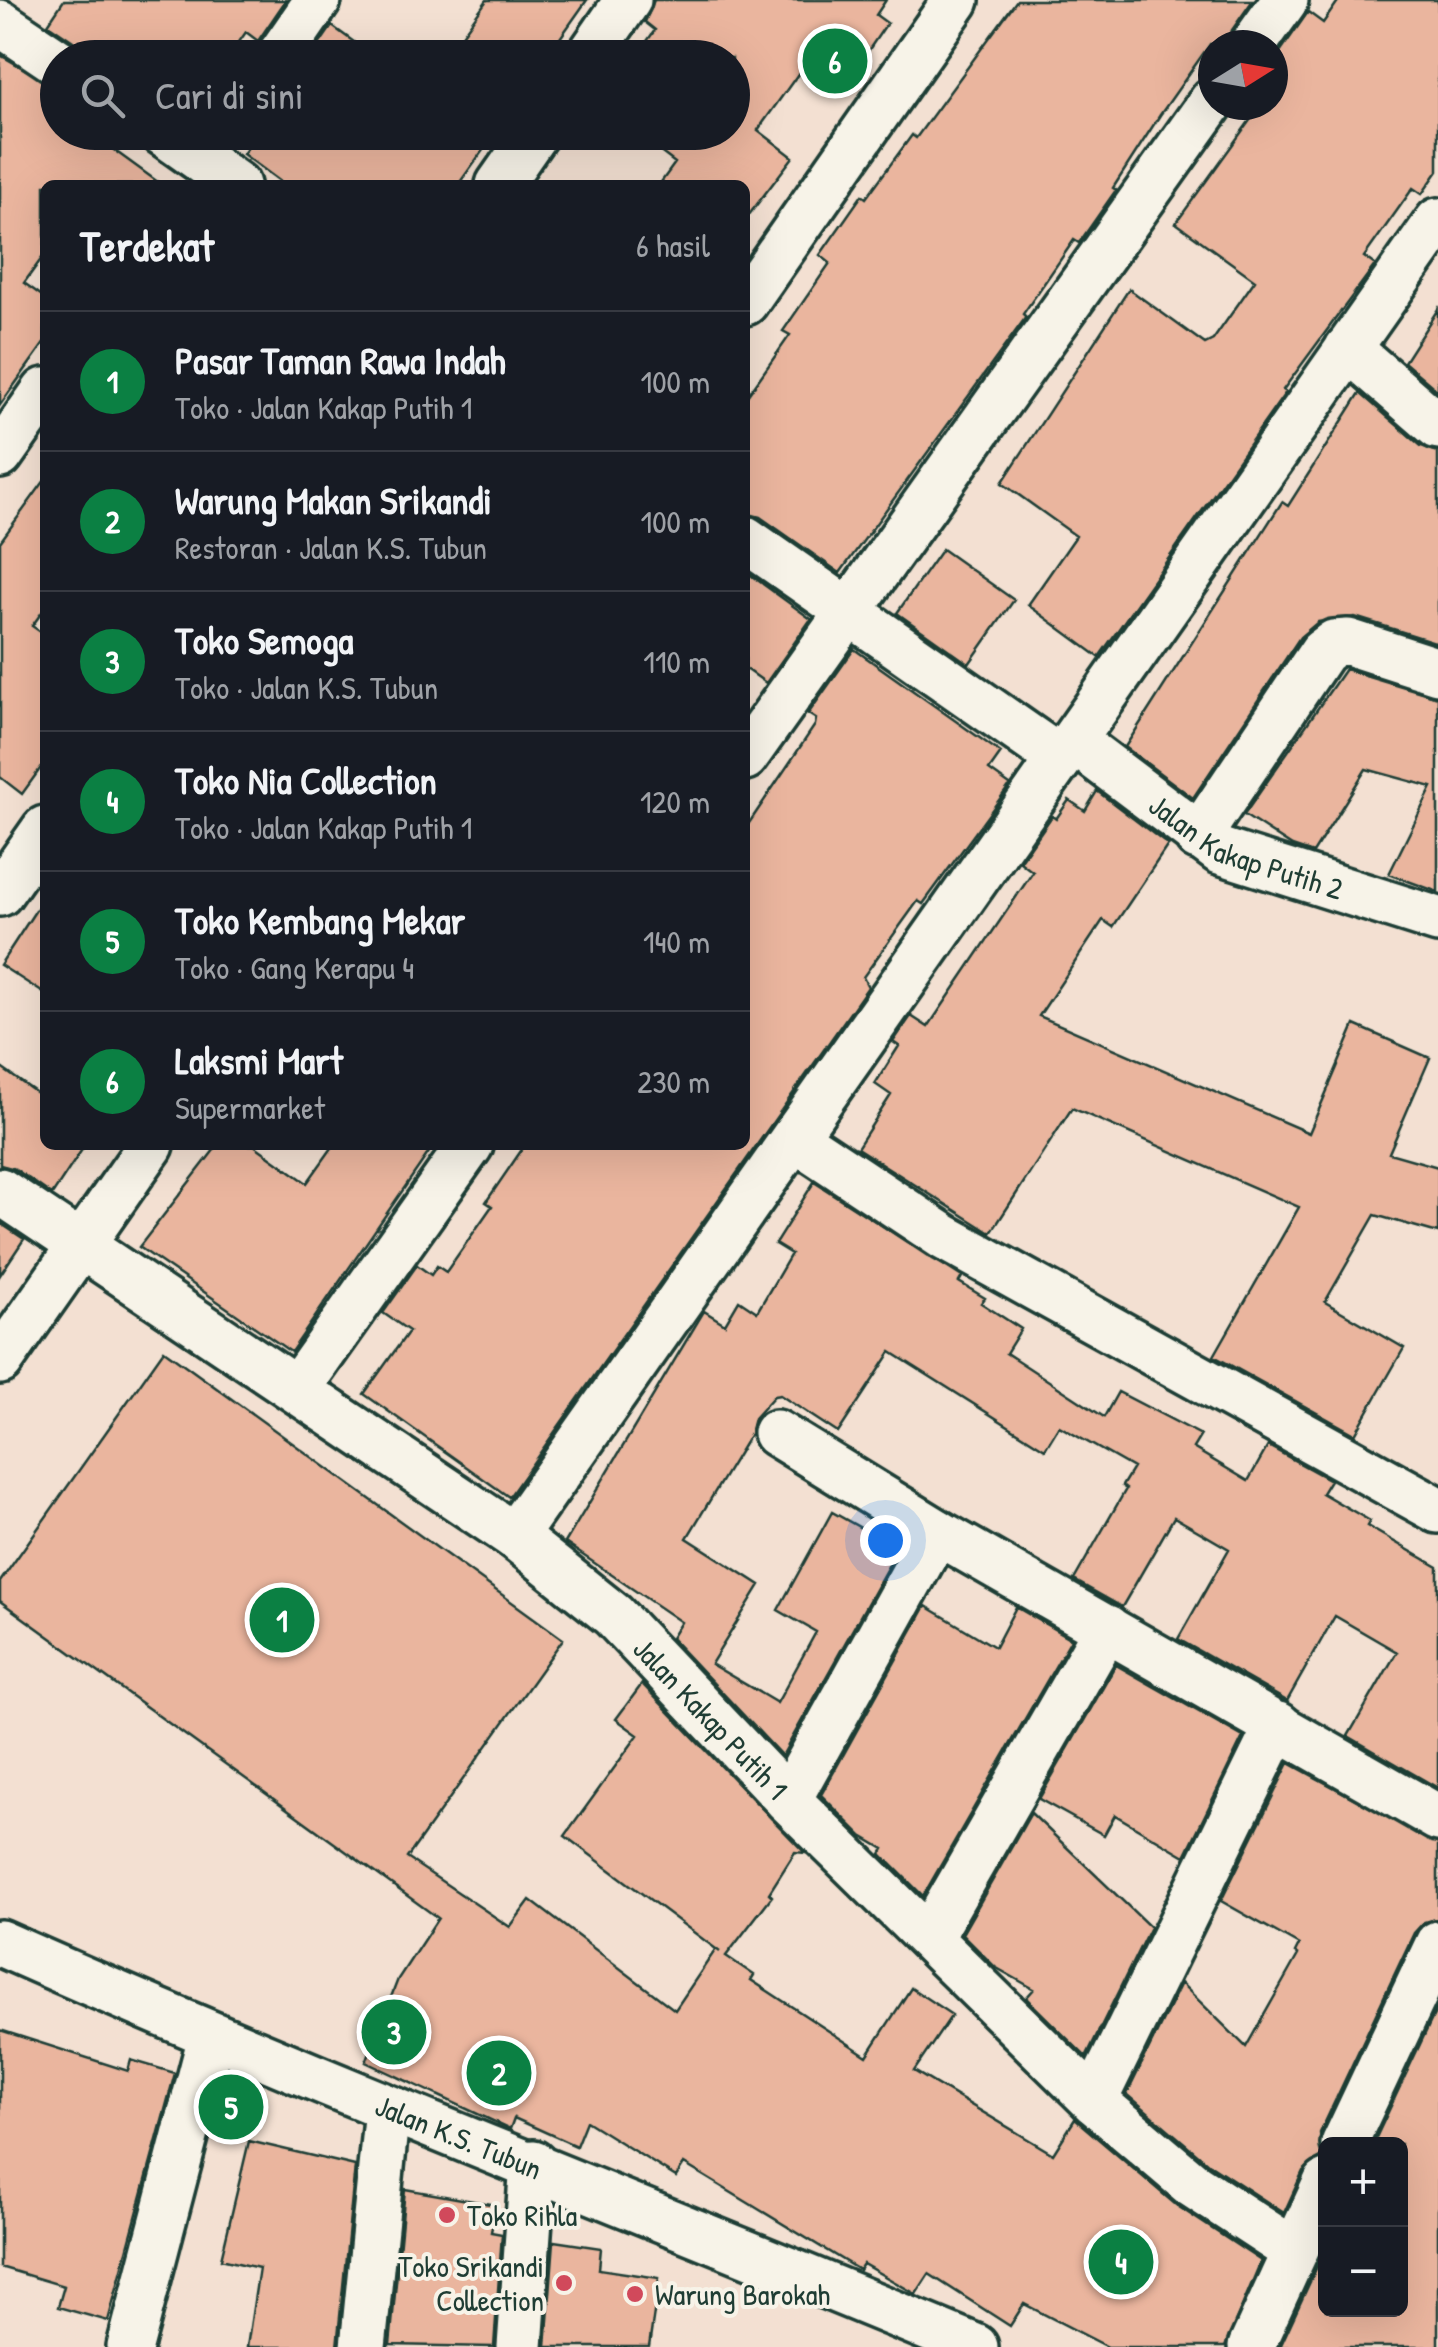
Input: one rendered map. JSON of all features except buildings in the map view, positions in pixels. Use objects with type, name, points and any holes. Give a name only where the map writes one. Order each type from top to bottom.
[{"type":"street","points":[[290,40],[318,0]]},
{"type":"street","points":[[600,40],[628,0]]},
{"type":"street","points":[[750,295],[956,0]]},
{"type":"street","points":[[1263,30],[1285,0]]},
{"type":"street","points":[[0,23],[40,50]]},
{"type":"street","points":[[750,750],[1199,120]]},
{"type":"street","points":[[190,150],[214,166]]},
{"type":"street","points":[[502,180],[523,150]]},
{"type":"street","points":[[514,1536],[1438,222]]},
{"type":"street","points":[[1348,348],[1438,426]]},
{"type":"street","points":[[0,455],[40,398]]},
{"type":"street","name":"Jalan Kakap Putih 2","points":[[750,542],[1198,837],[1242,859],[1438,920]]},
{"type":"street","points":[[1198,837],[1322,652],[1334,643],[1348,642],[1438,671]]},
{"type":"street","points":[[0,893],[40,836]]},
{"type":"street","points":[[796,1138],[944,1237],[1438,1510]]},
{"type":"street","points":[[0,1361],[147,1150]]},
{"type":"street","points":[[298,1389],[466,1150]]},
{"type":"street","name":"Jalan Kakap Putih 1","points":[[0,1190],[514,1536],[613,1615],[788,1800],[1094,2101],[1193,2185],[1294,2251]]},
{"type":"street","points":[[776,1433],[937,1532],[1438,1818]]},
{"type":"street","points":[[788,1800],[937,1532]]},
{"type":"street","points":[[930,1936],[1106,1628]]},
{"type":"street","points":[[1094,2101],[1278,1725]]},
{"type":"street","name":"Jalan K.S. Tubun","points":[[0,1944],[211,2036],[533,2163],[976,2347]]},
{"type":"street","points":[[1347,2137],[1438,1944]]},
{"type":"street","points":[[130,2347],[211,2036]]},
{"type":"street","points":[[362,2347],[387,2108]]},
{"type":"street","points":[[520,2347],[533,2163]]},
{"type":"street","points":[[1251,2347],[1318,2200]]},
{"type":"place","name":"Laksmi Mart","points":[[835,61]]},
{"type":"place","name":"Pasar Taman Rawa Indah","points":[[282,1620]]},
{"type":"place","name":"Toko Semoga","points":[[394,2032]]},
{"type":"place","name":"Warung Makan Srikandi","points":[[499,2073]]},
{"type":"place","name":"Toko Kembang Mekar","points":[[231,2107]]},
{"type":"place","name":"Toko Rihla","points":[[447,2215]]},
{"type":"place","name":"Toko Nia Collection","points":[[1121,2262]]},
{"type":"place","name":"Toko Srikandi Collection","points":[[564,2283]]},
{"type":"place","name":"Warung Barokah","points":[[635,2294]]}]
